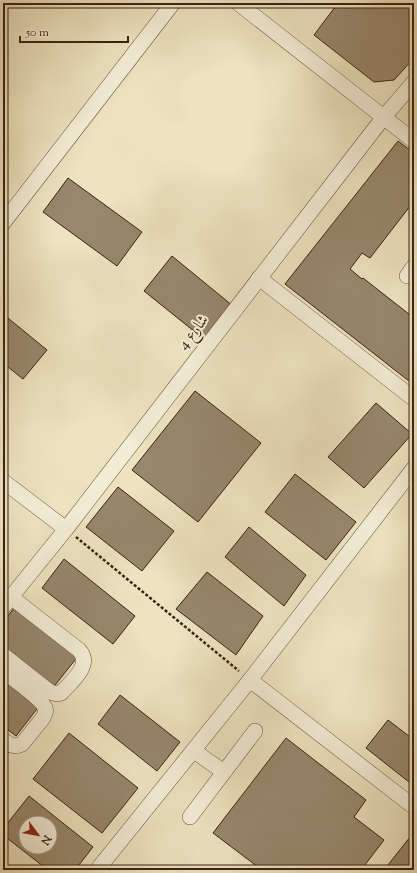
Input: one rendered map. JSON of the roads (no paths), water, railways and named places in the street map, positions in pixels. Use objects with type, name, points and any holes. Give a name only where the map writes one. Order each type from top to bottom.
[{"type":"street","points":[[3,223],[173,3]]},
{"type":"street","points":[[238,3],[414,141]]},
{"type":"street","name":"شارع 4","points":[[7,602],[66,529],[383,118],[414,82]]},
{"type":"street","points":[[259,278],[414,399]]},
{"type":"street","points":[[97,870],[250,680],[414,468]]},
{"type":"street","points":[[3,481],[66,529]]},
{"type":"street","points":[[3,654],[50,692],[57,694],[61,693],[80,671],[84,666],[85,660],[79,650],[7,602]]},
{"type":"street","points":[[3,671],[41,702],[46,709],[43,718],[22,744],[17,747],[11,746],[3,740]]},
{"type":"street","points":[[250,680],[414,807]]},
{"type":"street","points":[[190,817],[255,731]]},
{"type":"street","points":[[194,751],[224,772]]}]
